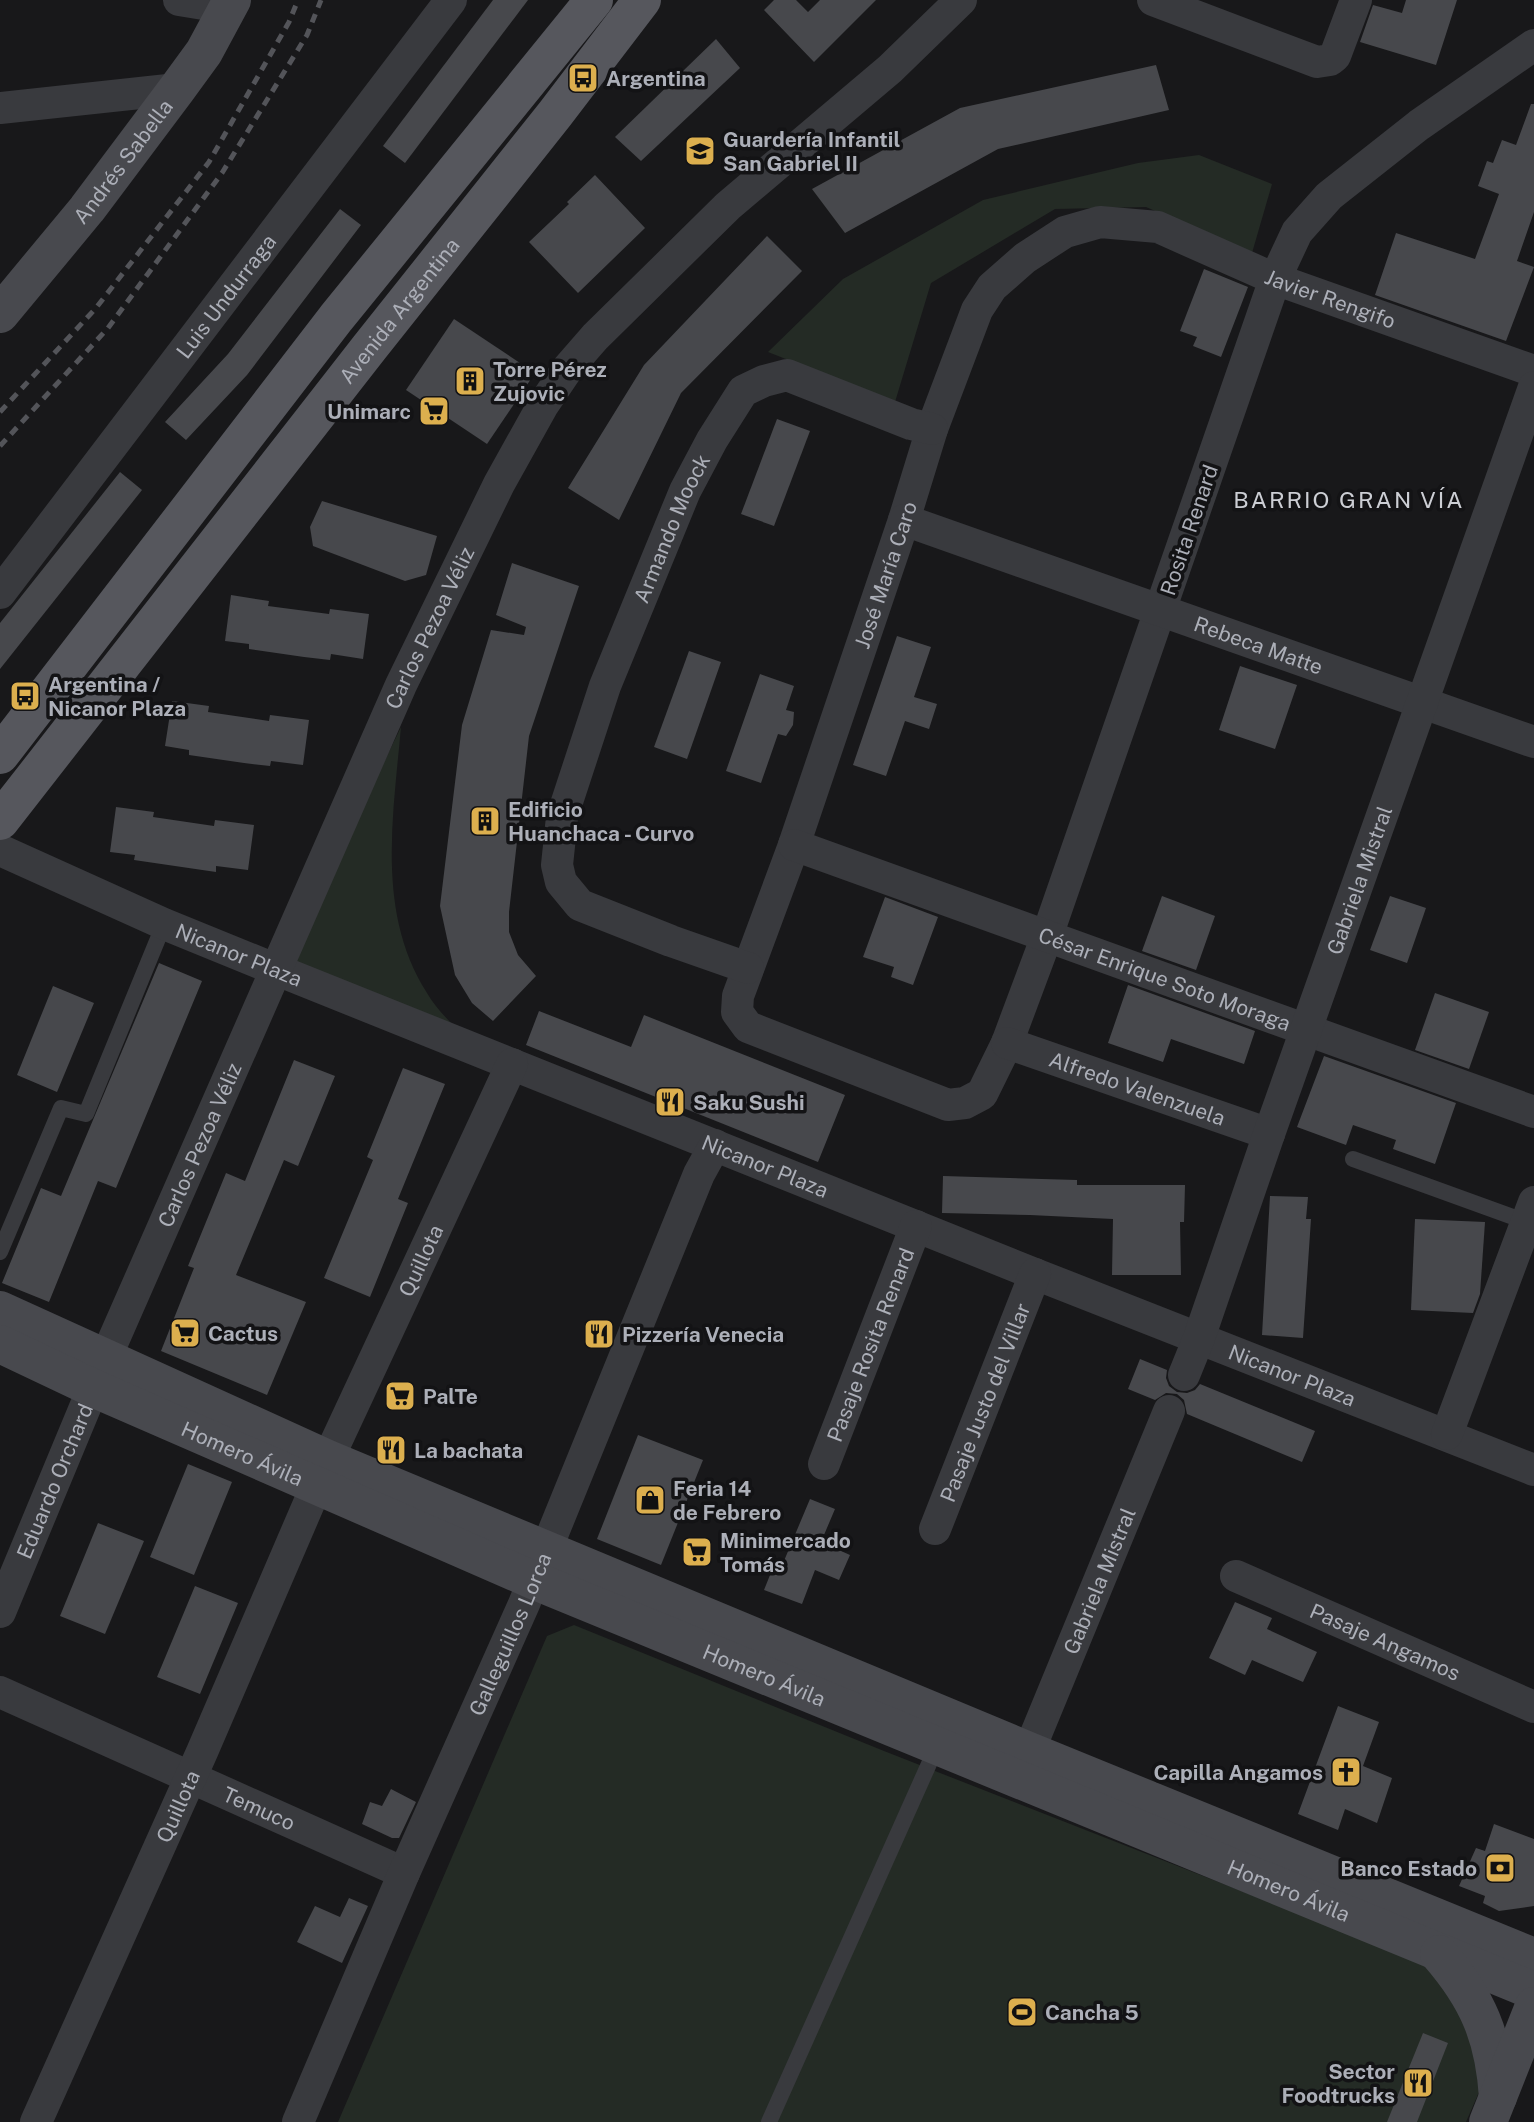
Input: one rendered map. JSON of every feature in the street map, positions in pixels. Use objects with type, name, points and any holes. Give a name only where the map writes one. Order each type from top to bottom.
[{"type":"main road","name":"Avenida Argentina","points":[[0,755],[336,318],[594,0]]},
{"type":"main road","name":"Avenida Argentina","points":[[0,821],[642,0]]},
{"type":"main road","name":"Andrés Sabella","points":[[0,314],[87,208],[177,89],[204,52],[230,4]]},
{"type":"main road","name":"Homero Ávila","points":[[0,1310],[99,1373]]},
{"type":"main road","name":"Homero Ávila","points":[[0,1344],[99,1373],[322,1473],[539,1565],[937,1746],[1534,1991]]},
{"type":"main road","name":"Homero Ávila","points":[[539,1565],[1029,1751],[1534,1957]]},
{"type":"main road","points":[[1439,1954],[1464,1985],[1487,2028],[1495,2057],[1501,2114]]},
{"type":"main road","points":[[1501,2114],[1534,2006]]},
{"type":"main road","points":[[1501,2114],[1534,2078]]},
{"type":"street","points":[[179,0],[230,4]]},
{"type":"street","name":"Luis Undurraga","points":[[0,593],[451,0]]},
{"type":"street","name":"Carlos Pezoa Véliz","points":[[99,1373],[401,685],[499,484],[543,405],[568,368],[594,337],[728,206],[890,69],[961,0]]},
{"type":"street","points":[[1171,3],[1310,60],[1330,60],[1339,47],[1356,0]]},
{"type":"street","name":"Rosita Renard","points":[[965,1103],[982,1094],[1007,1043],[1047,936],[1275,279],[1297,232],[1329,196],[1419,125],[1534,45]]},
{"type":"street","points":[[0,108],[177,89]]},
{"type":"street","name":"José María Caro","points":[[965,1103],[948,1105],[748,1027],[737,1012],[738,996],[794,845],[932,429],[977,310],[992,287],[1025,258],[1065,232],[1100,222],[1127,223]]},
{"type":"street","name":"Javier Rengifo","points":[[1127,223],[1158,227],[1275,279],[1534,371]]},
{"type":"street","name":"Armando Moock","points":[[748,968],[580,905],[561,882],[557,865],[562,817],[605,686],[685,491],[712,440],[743,391],[764,381],[787,375],[911,424],[932,429]]},
{"type":"street","name":"Gabriela Mistral","points":[[1184,1375],[1534,387]]},
{"type":"street","name":"Rebeca Matte","points":[[904,520],[1534,742]]},
{"type":"street","name":"César Enrique Soto Moraga","points":[[794,845],[1534,1112]]},
{"type":"street","name":"Nicanor Plaza","points":[[0,850],[164,924],[277,970],[1035,1274],[1534,1470]]},
{"type":"street","name":"Alfredo Valenzuela","points":[[1007,1043],[1269,1134]]},
{"type":"street","name":"Quillota","points":[[36,2122],[322,1473],[512,1064]]},
{"type":"street","name":"Galleguillos Lorca","points":[[299,2122],[404,1873],[539,1565],[699,1174],[715,1145]]},
{"type":"street","points":[[1447,1434],[1530,1212]]},
{"type":"street","name":"Pasaje Rosita Renard","points":[[824,1464],[916,1226]]},
{"type":"street","name":"Pasaje Justo del Villar","points":[[935,1529],[1035,1274]]},
{"type":"street","name":"Eduardo Orchard","points":[[0,1612],[99,1373]]},
{"type":"street","name":"Gabriela Mistral","points":[[1029,1751],[1169,1411]]},
{"type":"street","name":"Pasaje Angamos","points":[[1236,1576],[1534,1707]]},
{"type":"street","name":"Temuco","points":[[0,1692],[404,1873]]},
{"type":"lane","points":[[0,1252],[61,1108],[86,1114],[164,924]]},
{"type":"lane","points":[[1353,1159],[1530,1212]]},
{"type":"lane","points":[[769,2122],[937,1746]]},
{"type":"shaded area","points":[[1199,155],[1272,184],[1252,253],[1146,207],[1055,209],[931,283],[895,402],[768,352],[843,279],[983,200],[1138,163]]},
{"type":"shaded area","points":[[401,727],[392,830],[394,897],[400,930],[411,962],[431,1000],[469,1042],[298,978],[290,956]]},
{"type":"shaded area","points":[[574,1625],[884,1751],[1435,1967],[1453,1988],[1486,2076],[1466,2122],[338,2122],[547,1636]]},
{"type":"building","points":[[493,0],[528,0],[405,163],[383,146]]},
{"type":"building","points":[[774,0],[796,0],[808,12],[820,0],[876,0],[814,62],[764,10]]},
{"type":"building","points":[[1406,0],[1457,0],[1436,65],[1360,42],[1373,5],[1402,13]]},
{"type":"building","points":[[716,39],[740,68],[641,161],[615,137]]},
{"type":"building","points":[[1156,65],[1169,110],[998,149],[845,233],[812,189],[960,108]]},
{"type":"building","points":[[1531,104],[1534,104],[1534,212],[1517,261],[1534,267],[1506,341],[1375,295],[1396,233],[1475,259],[1499,194],[1478,186],[1487,161],[1493,163],[1502,140],[1516,145]]},
{"type":"building","points":[[595,175],[645,228],[578,293],[529,242]]},
{"type":"building","points":[[340,209],[361,225],[247,375],[186,440],[165,422],[228,354]]},
{"type":"building","points":[[767,236],[802,271],[681,393],[619,520],[568,488],[644,365]]},
{"type":"building","points":[[1204,269],[1248,287],[1221,357],[1193,346],[1197,337],[1180,331]]},
{"type":"building","name":"Torre Pérez Zujovic","points":[[454,319],[535,373],[487,444],[406,390]]},
{"type":"building","points":[[777,419],[810,431],[774,526],[741,514]]},
{"type":"building","points":[[120,472],[142,490],[0,669],[0,623]]},
{"type":"building","points":[[322,501],[437,536],[426,575],[405,581],[313,546],[310,527]]},
{"type":"building","name":"Edificio Huanchaca - Curvo","points":[[512,563],[579,586],[529,736],[509,912],[509,932],[518,955],[536,976],[493,1021],[472,1003],[455,975],[440,906],[462,725],[491,630],[524,635],[526,627],[496,615]]},
{"type":"building","points":[[231,595],[269,601],[268,606],[329,614],[330,609],[369,614],[363,659],[331,654],[330,660],[304,657],[249,649],[249,644],[225,641]]},
{"type":"building","points":[[897,636],[931,647],[914,697],[937,704],[929,729],[905,721],[886,776],[853,765]]},
{"type":"building","points":[[689,651],[721,662],[687,759],[654,747]]},
{"type":"building","points":[[1240,666],[1297,685],[1275,749],[1219,730]]},
{"type":"building","points":[[760,674],[794,686],[786,710],[794,712],[793,725],[786,736],[778,734],[761,783],[726,771]]},
{"type":"building","points":[[172,701],[209,706],[208,712],[269,721],[270,715],[309,720],[303,765],[271,761],[270,766],[244,763],[189,755],[189,750],[165,746]]},
{"type":"building","points":[[116,807],[154,812],[153,817],[214,826],[215,820],[254,825],[248,870],[216,866],[216,872],[134,860],[135,855],[110,852]]},
{"type":"building","points":[[1162,896],[1215,916],[1196,970],[1142,951]]},
{"type":"building","points":[[1390,896],[1426,908],[1407,963],[1370,950]]},
{"type":"building","points":[[885,897],[938,917],[913,985],[891,977],[894,967],[863,957]]},
{"type":"building","points":[[159,963],[202,981],[116,1188],[98,1181],[49,1302],[2,1283],[41,1188],[61,1196]]},
{"type":"building","points":[[1128,985],[1255,1031],[1244,1064],[1171,1039],[1163,1062],[1108,1043]]},
{"type":"building","points":[[53,986],[94,1003],[57,1092],[17,1075]]},
{"type":"building","points":[[1435,993],[1489,1012],[1469,1069],[1415,1050]]},
{"type":"building","points":[[539,1011],[631,1047],[644,1015],[845,1095],[818,1162],[526,1045]]},
{"type":"building","points":[[1324,1056],[1456,1103],[1435,1164],[1393,1149],[1396,1140],[1353,1125],[1346,1145],[1297,1127]]},
{"type":"building","points":[[294,1060],[335,1076],[298,1166],[284,1160],[236,1275],[306,1302],[267,1395],[161,1351],[194,1268],[188,1266],[226,1173],[245,1181]]},
{"type":"building","points":[[403,1068],[445,1084],[398,1199],[408,1203],[370,1297],[324,1278],[373,1160],[367,1157]]},
{"type":"building","points":[[943,1176],[1077,1180],[1077,1185],[1185,1185],[1184,1222],[1180,1222],[1181,1275],[1112,1275],[1113,1219],[942,1213]]},
{"type":"building","points":[[1270,1196],[1308,1197],[1306,1219],[1311,1219],[1303,1338],[1262,1335]]},
{"type":"building","points":[[1415,1219],[1485,1222],[1480,1294],[1473,1313],[1411,1310]]},
{"type":"building","points":[[1140,1359],[1167,1370],[1169,1386],[1177,1392],[1187,1393],[1200,1384],[1315,1431],[1302,1462],[1187,1414],[1184,1400],[1177,1394],[1166,1393],[1155,1400],[1128,1389]]},
{"type":"building","name":"Feria 14 de Febrero","points":[[638,1435],[703,1460],[661,1565],[597,1539]]},
{"type":"building","points":[[188,1464],[232,1482],[194,1575],[150,1557]]},
{"type":"building","points":[[810,1499],[835,1509],[821,1542],[850,1555],[839,1580],[815,1570],[802,1604],[764,1590],[774,1565],[781,1568]]},
{"type":"building","points":[[98,1523],[144,1541],[105,1634],[60,1616]]},
{"type":"building","points":[[195,1586],[238,1603],[200,1694],[157,1677]]},
{"type":"building","points":[[1235,1602],[1272,1618],[1267,1629],[1317,1652],[1303,1682],[1252,1660],[1245,1675],[1209,1658]]},
{"type":"building","name":"Capilla Angamos","points":[[1338,1706],[1379,1722],[1363,1766],[1392,1778],[1377,1823],[1345,1809],[1338,1830],[1298,1814]]},
{"type":"building","points":[[391,1789],[416,1802],[399,1838],[392,1838],[362,1824],[370,1802],[382,1806]]},
{"type":"building","name":"Banco Estado","points":[[1494,1824],[1534,1839],[1534,1906],[1499,1911],[1483,1903],[1485,1896],[1459,1886],[1476,1848],[1485,1851]]},
{"type":"building","points":[[349,1898],[368,1906],[342,1963],[297,1942],[315,1906],[340,1917]]},
{"type":"building","name":"Sector Foodtrucks","points":[[1423,2033],[1448,2043],[1417,2122],[1387,2122]]},
{"type":"railway","points":[[0,412],[96,308],[209,162],[289,22],[298,0]]},
{"type":"railway","points":[[0,446],[108,328],[222,173],[307,35],[321,0]]},
{"type":"place","name":"Argentina","points":[[583,78]]},
{"type":"place","name":"Guardería Infantil San Gabriel II","points":[[700,151]]},
{"type":"place","name":"Torre Pérez Zujovic","points":[[470,381]]},
{"type":"place","name":"Unimarc","points":[[434,411]]},
{"type":"place","name":"Argentina / Nicanor Plaza","points":[[25,696]]},
{"type":"place","name":"Edificio Huanchaca - Curvo","points":[[485,821]]},
{"type":"place","name":"Saku Sushi","points":[[670,1102]]},
{"type":"place","name":"Cactus","points":[[185,1333]]},
{"type":"place","name":"Pizzería Venecia","points":[[599,1334]]},
{"type":"place","name":"PalTe","points":[[400,1396]]},
{"type":"place","name":"La bachata","points":[[391,1450]]},
{"type":"place","name":"Feria 14 de Febrero","points":[[650,1500]]},
{"type":"place","name":"Minimercado Tomás","points":[[697,1552]]},
{"type":"place","name":"Capilla Angamos","points":[[1346,1772]]},
{"type":"place","name":"Banco Estado","points":[[1500,1868]]},
{"type":"place","name":"Cancha 5","points":[[1022,2012]]},
{"type":"place","name":"Sector Foodtrucks","points":[[1418,2083]]},
{"type":"district","name":"BARRIO GRAN VÍA","points":[[1349,499]]}]
